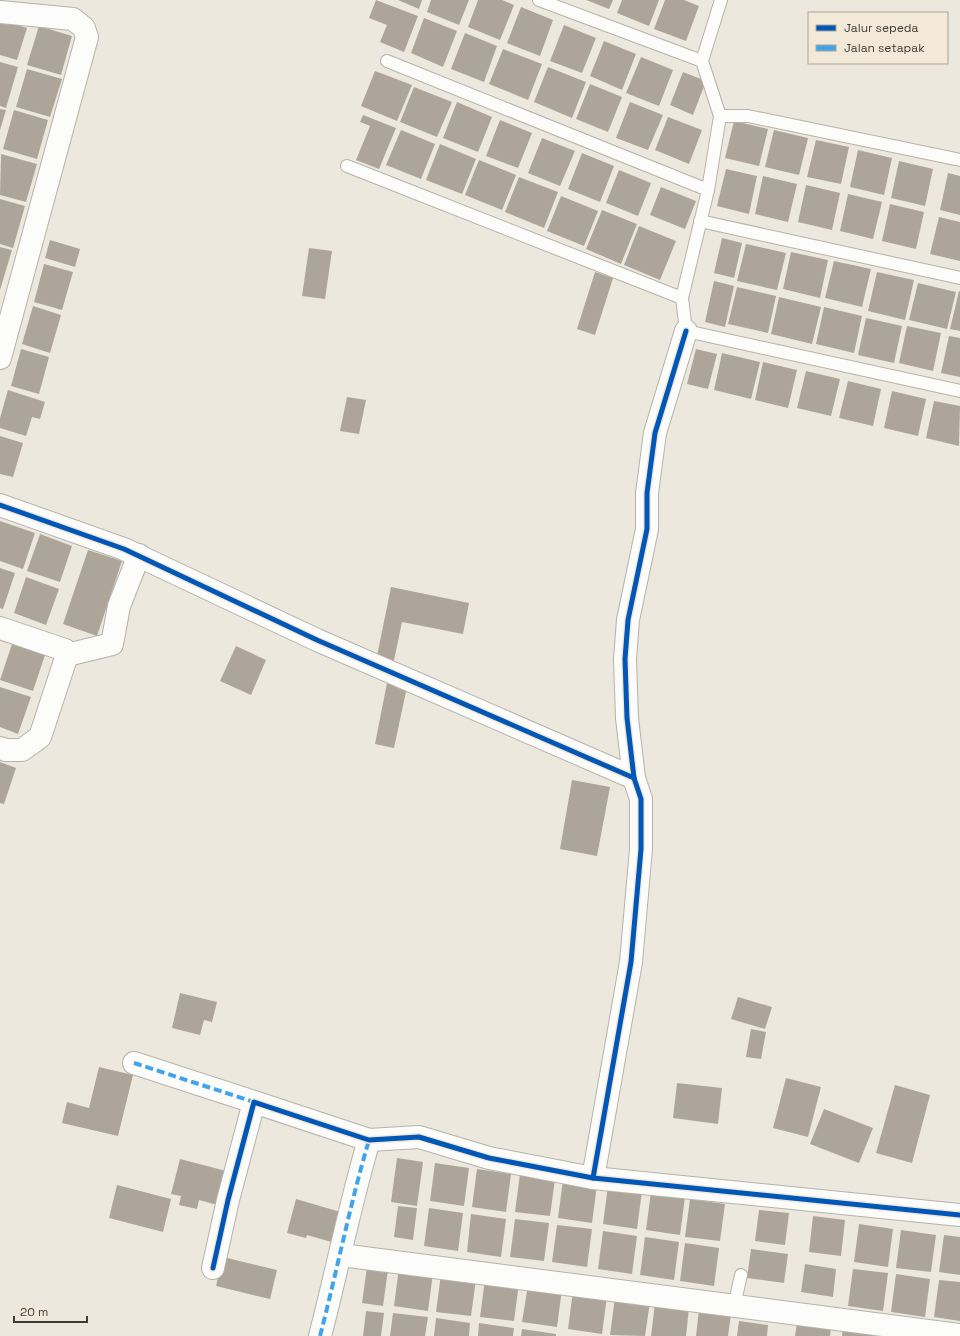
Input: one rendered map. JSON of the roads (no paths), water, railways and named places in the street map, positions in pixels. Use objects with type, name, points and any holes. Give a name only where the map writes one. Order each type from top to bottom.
[{"type":"street","points":[[0,12],[73,19],[84,28],[87,37],[0,358]]},
{"type":"street","points":[[593,1178],[631,962],[642,816],[641,799],[634,778],[627,718],[625,659],[628,620],[648,529],[647,493],[655,433],[686,331]]},
{"type":"street","points":[[0,505],[139,555],[317,640],[634,778]]},
{"type":"street","points":[[67,656],[112,644],[119,606],[139,555]]},
{"type":"street","points":[[0,628],[65,650],[67,656],[40,736],[22,750],[6,750],[0,748]]},
{"type":"street","points":[[134,1063],[369,1140],[419,1137],[489,1158],[593,1178],[960,1215]]},
{"type":"street","points":[[213,1268],[228,1200],[254,1102]]},
{"type":"street","points":[[320,1336],[341,1255],[352,1200],[369,1140]]},
{"type":"street","points":[[341,1255],[960,1335]]},
{"type":"lane","points":[[539,0],[702,61]]},
{"type":"lane","points":[[721,0],[702,61],[720,116],[708,190],[682,298],[686,331],[960,391]]},
{"type":"lane","points":[[387,61],[708,190]]},
{"type":"lane","points":[[720,116],[748,116],[960,160]]},
{"type":"lane","points":[[347,166],[682,298]]},
{"type":"lane","points":[[700,221],[960,278]]},
{"type":"lane","points":[[734,1306],[741,1275]]}]
